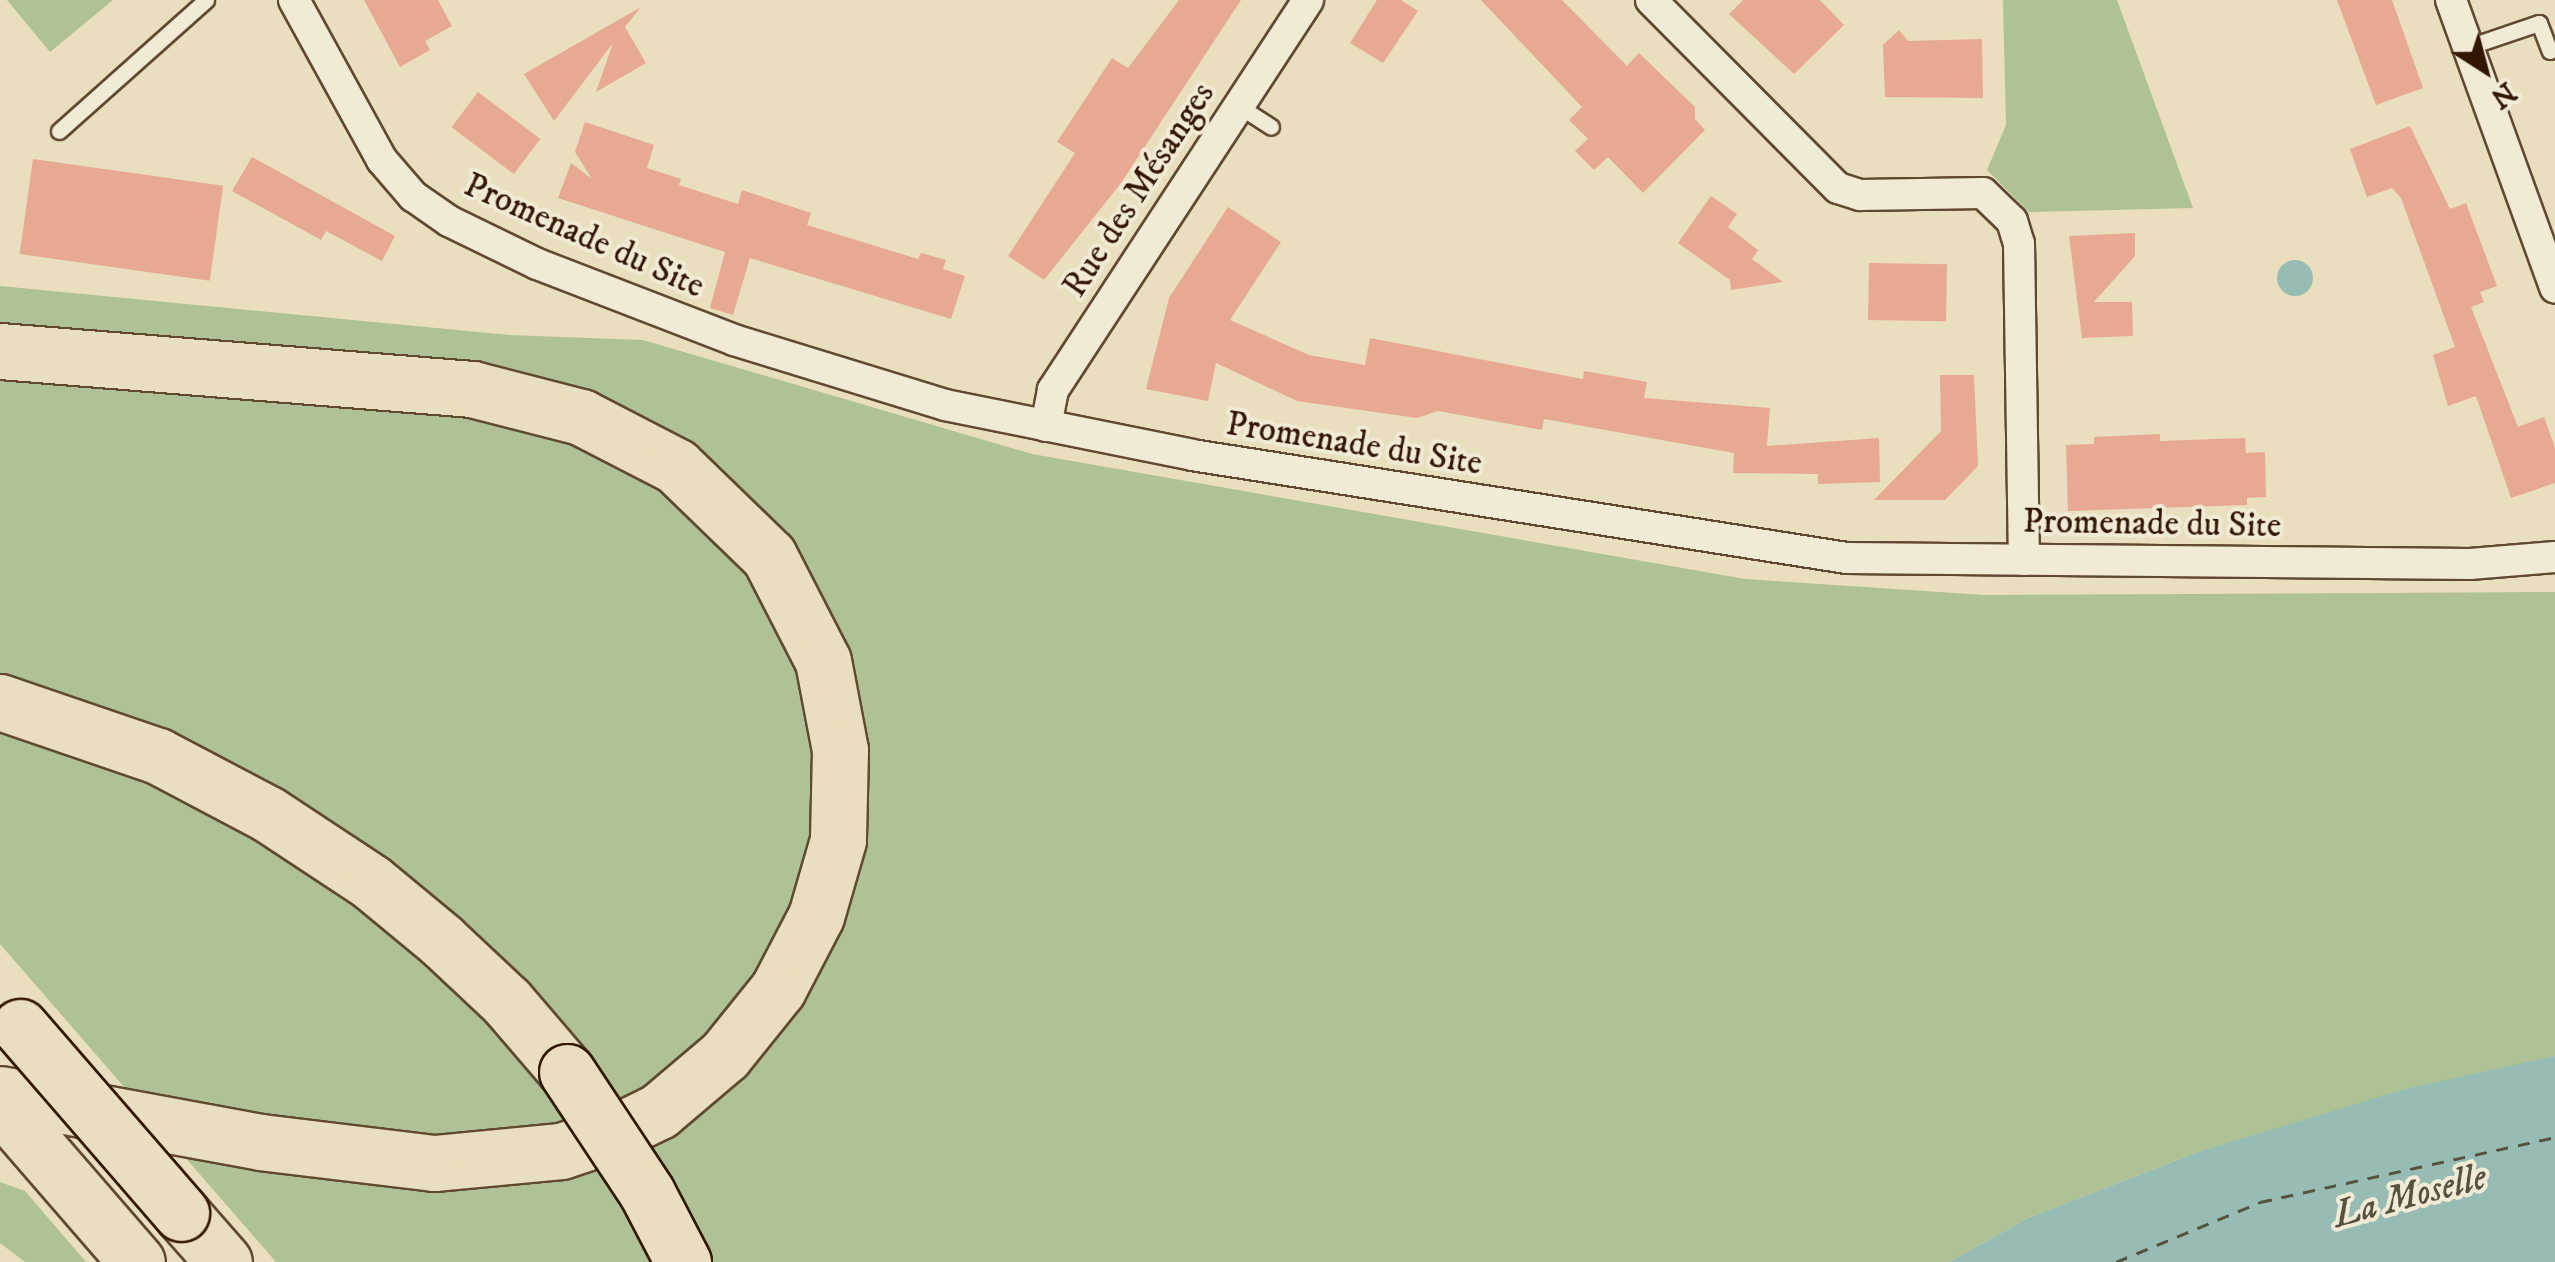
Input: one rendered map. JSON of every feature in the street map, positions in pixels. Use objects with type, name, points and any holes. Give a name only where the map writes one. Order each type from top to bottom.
[{"type":"highway","points":[[0,351],[472,389],[581,418],[676,466],[769,556],[823,662],[840,750],[838,840],[816,916],[778,989],[725,1055],[659,1111],[612,1134],[561,1151],[434,1163],[261,1142],[0,1094]]},
{"type":"highway","points":[[0,702],[158,756],[268,814],[371,882],[441,940],[567,1072],[647,1193],[684,1262]]},
{"type":"highway","points":[[10,1016],[224,1262]]},
{"type":"highway","points":[[0,1104],[137,1262]]},
{"type":"street","name":"Promenade du Site","points":[[294,0],[382,160],[413,196],[449,221],[537,264],[734,340],[945,404],[1046,426],[1502,507],[1846,558],[2470,564],[2555,558]]},
{"type":"street","name":"Rue des Mésanges","points":[[1046,426],[1053,390],[1308,0]]},
{"type":"street","points":[[1651,0],[1838,188],[1860,195],[1983,193],[2006,213],[2019,244],[2024,560]]},
{"type":"street","points":[[2451,0],[2555,288]]},
{"type":"lane","points":[[59,131],[206,0]]},
{"type":"lane","points":[[2468,47],[2539,23],[2550,52]]},
{"type":"lane","points":[[1239,106],[1271,127]]},
{"type":"green space","points":[[7,0],[113,0],[50,52]]},
{"type":"green space","points":[[2003,0],[2117,0],[2193,208],[2029,212],[1987,170],[2006,125]]},
{"type":"green space","points":[[0,286],[509,335],[643,340],[1032,454],[1745,579],[1984,595],[2555,592],[2555,1056],[2198,1152],[2028,1218],[1949,1262],[276,1262],[0,944]]},
{"type":"green space","points":[[0,1182],[25,1191],[86,1262],[25,1262],[0,1243]]},
{"type":"water","points":[[2295,260],[2308,265],[2313,278],[2308,291],[2295,296],[2282,291],[2277,278],[2282,265]]},
{"type":"water","name":"La Moselle","points":[[2555,1056],[2555,1262],[1949,1262],[2028,1218],[2198,1152],[2405,1089]]},
{"type":"building","points":[[364,0],[438,0],[452,26],[425,41],[430,50],[400,67]]},
{"type":"building","points":[[1179,0],[1241,0],[1121,183],[1044,280],[1008,256],[1075,153],[1057,142],[1112,58],[1128,68]]},
{"type":"building","points":[[1377,0],[1401,0],[1418,11],[1383,63],[1350,43]]},
{"type":"building","points":[[1481,0],[1562,0],[1627,66],[1639,53],[1695,107],[1695,119],[1705,130],[1643,193],[1608,157],[1594,170],[1575,151],[1588,139],[1569,120],[1582,107]]},
{"type":"building","points":[[1743,0],[1820,0],[1844,25],[1794,74],[1729,14]]},
{"type":"building","points":[[2337,0],[2392,0],[2423,88],[2376,105]]},
{"type":"building","points":[[641,7],[625,27],[646,63],[596,92],[613,43],[554,121],[524,74]]},
{"type":"building","points":[[1899,30],[1908,41],[1982,39],[1983,98],[1885,97],[1883,45]]},
{"type":"building","points":[[478,92],[540,139],[514,174],[452,127]]},
{"type":"building","points":[[585,122],[654,145],[647,168],[681,179],[679,185],[738,204],[742,190],[811,213],[807,225],[918,259],[921,253],[946,260],[943,269],[965,276],[951,319],[750,258],[733,315],[710,308],[725,252],[558,198],[571,163],[592,179],[575,152]]},
{"type":"building","points":[[2410,126],[2450,209],[2466,203],[2497,286],[2480,292],[2484,302],[2471,307],[2518,427],[2544,417],[2555,448],[2555,483],[2511,498],[2476,396],[2448,406],[2433,355],[2455,347],[2401,198],[2392,188],[2367,197],[2350,149]]},
{"type":"building","points":[[252,157],[395,236],[382,261],[326,231],[321,240],[232,191]]},
{"type":"building","points":[[33,159],[223,186],[210,281],[20,254]]},
{"type":"building","points":[[1711,196],[1737,214],[1728,227],[1758,250],[1752,259],[1783,282],[1731,290],[1730,280],[1678,243]]},
{"type":"building","points":[[1228,207],[1281,242],[1230,320],[1309,355],[1365,365],[1370,338],[1583,379],[1584,371],[1647,382],[1644,398],[1770,408],[1767,446],[1879,438],[1880,482],[1818,484],[1818,474],[1733,473],[1734,453],[1544,419],[1542,430],[1438,411],[1417,418],[1297,401],[1216,363],[1208,401],[1146,389],[1169,298]]},
{"type":"building","points":[[2135,233],[2135,256],[2094,302],[2132,302],[2133,336],[2082,338],[2069,236]]},
{"type":"building","points":[[1869,263],[1947,264],[1946,321],[1868,320]]},
{"type":"building","points":[[1940,375],[1974,375],[1978,466],[1945,500],[1874,500],[1941,431]]},
{"type":"building","points":[[2160,434],[2160,441],[2245,438],[2246,453],[2265,452],[2266,497],[2247,498],[2247,505],[2068,511],[2066,445],[2094,444],[2094,437]]},
{"type":"ferry route","points":[[2116,1262],[2260,1202],[2555,1137]]}]
